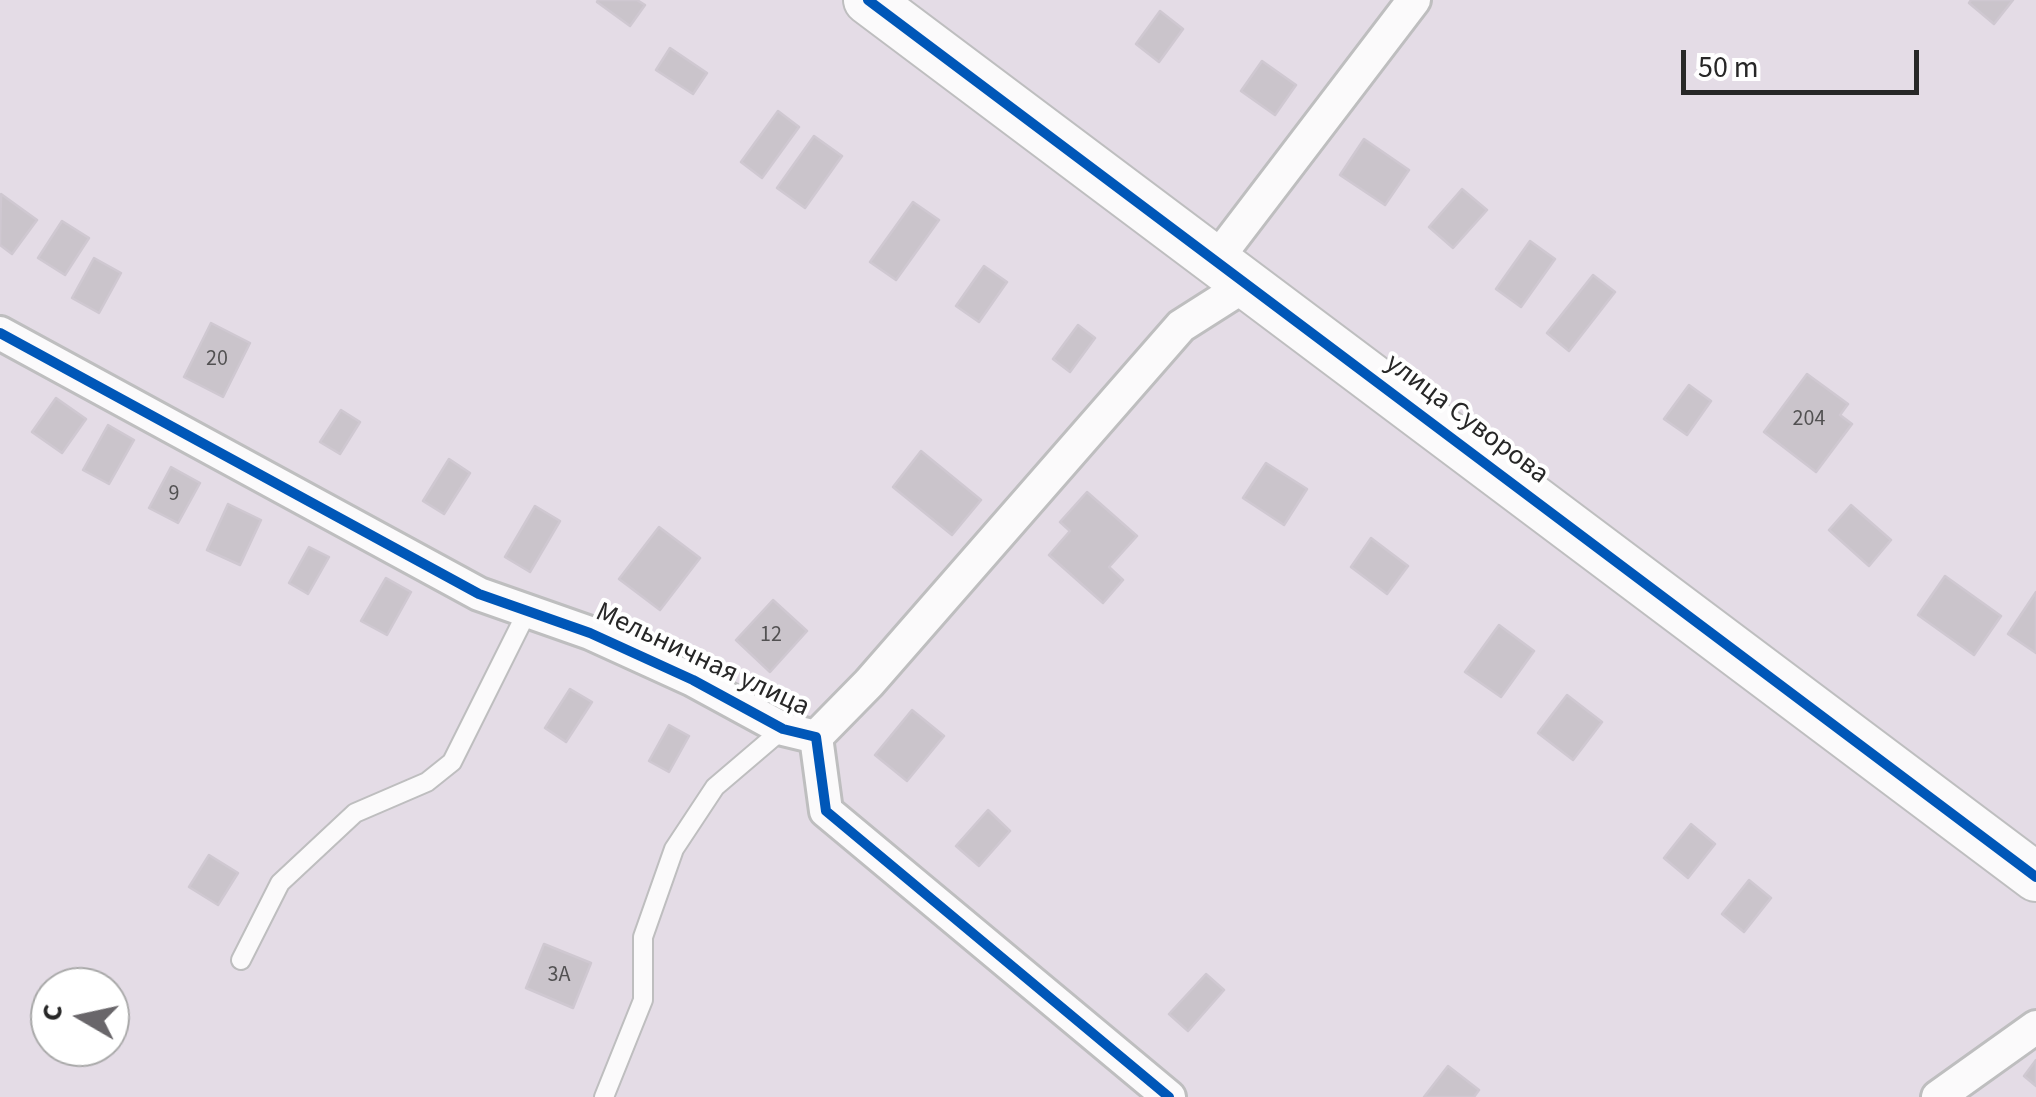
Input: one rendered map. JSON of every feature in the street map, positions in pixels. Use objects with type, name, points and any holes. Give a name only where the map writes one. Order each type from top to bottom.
[{"type":"street","name":"улица Суворова","points":[[868,0],[2036,877]]},
{"type":"street","points":[[816,737],[869,683],[1231,272],[1414,0]]},
{"type":"street","name":"Мельничная улица","points":[[0,334],[480,594],[590,633],[693,680],[782,729],[816,737],[826,811],[1169,1097]]},
{"type":"street","points":[[1938,1097],[2036,1026]]},
{"type":"lane","points":[[241,960],[280,883],[355,813],[427,782],[452,762],[528,610]]},
{"type":"lane","points":[[604,1097],[643,1000],[643,937],[674,849],[715,787],[782,729]]},
{"type":"building","points":[[598,0],[637,0],[645,5],[630,26]]},
{"type":"building","points":[[2013,0],[1994,24],[1969,3]]},
{"type":"building","points":[[1160,11],[1183,29],[1159,62],[1136,44]]},
{"type":"building","points":[[670,48],[707,73],[693,94],[656,70]]},
{"type":"building","points":[[1262,61],[1296,85],[1275,115],[1241,91]]},
{"type":"building","points":[[778,111],[799,127],[762,178],[741,162]]},
{"type":"building","points":[[814,136],[842,156],[805,208],[777,188]]},
{"type":"building","points":[[1364,139],[1409,170],[1385,205],[1340,175]]},
{"type":"building","points":[[1462,189],[1487,210],[1453,248],[1429,227]]},
{"type":"building","points":[[1,194],[37,220],[12,254],[0,245]]},
{"type":"building","points":[[913,202],[939,220],[896,280],[870,262]]},
{"type":"building","points":[[62,221],[89,238],[65,275],[38,258]]},
{"type":"building","points":[[1530,241],[1555,259],[1521,307],[1496,289]]},
{"type":"building","points":[[94,258],[121,273],[99,313],[72,298]]},
{"type":"building","points":[[984,266],[1007,282],[979,322],[956,306]]},
{"type":"building","points":[[1593,275],[1615,292],[1569,351],[1547,333]]},
{"type":"building","points":[[211,323],[250,343],[223,397],[184,377]]},
{"type":"building","points":[[1078,325],[1095,338],[1070,372],[1053,359]]},
{"type":"building","points":[[1807,374],[1848,404],[1840,415],[1852,424],[1816,472],[1764,432]]},
{"type":"building","points":[[1689,385],[1711,401],[1687,435],[1664,419]]},
{"type":"building","points":[[56,398],[86,419],[62,453],[32,432]]},
{"type":"building","points":[[341,410],[360,422],[340,454],[320,442]]},
{"type":"building","points":[[108,425],[134,440],[109,484],[83,470]]},
{"type":"building","points":[[921,451],[981,500],[952,535],[893,487]]},
{"type":"building","points":[[449,459],[470,473],[444,514],[423,501]]},
{"type":"building","points":[[1266,463],[1307,489],[1284,525],[1243,498]]},
{"type":"building","points":[[171,467],[200,483],[178,523],[149,508]]},
{"type":"building","points":[[1087,492],[1137,536],[1109,567],[1123,580],[1103,603],[1049,555],[1070,531],[1060,522]]},
{"type":"building","points":[[228,504],[261,520],[240,565],[207,550]]},
{"type":"building","points":[[1851,505],[1891,540],[1869,566],[1829,530]]},
{"type":"building","points":[[535,506],[560,521],[530,572],[505,557]]},
{"type":"building","points":[[659,527],[700,558],[660,610],[619,579]]},
{"type":"building","points":[[1371,538],[1408,566],[1387,594],[1351,567]]},
{"type":"building","points":[[309,547],[329,557],[308,594],[289,583]]},
{"type":"building","points":[[1945,576],[2001,616],[1974,655],[1918,615]]},
{"type":"building","points":[[386,578],[411,592],[387,635],[361,621]]},
{"type":"building","points":[[2036,592],[2036,653],[2008,634]]},
{"type":"building","points":[[773,600],[807,631],[770,672],[736,640]]},
{"type":"building","points":[[1499,625],[1534,651],[1501,697],[1465,672]]},
{"type":"building","points":[[570,689],[592,702],[566,742],[545,728]]},
{"type":"building","points":[[1567,695],[1602,722],[1573,760],[1538,733]]},
{"type":"building","points":[[912,710],[944,736],[907,781],[875,755]]},
{"type":"building","points":[[669,725],[689,736],[669,772],[649,761]]},
{"type":"building","points":[[988,810],[1010,831],[979,866],[956,846]]},
{"type":"building","points":[[1691,824],[1715,844],[1688,878],[1664,858]]},
{"type":"building","points":[[209,855],[238,873],[218,905],[189,887]]},
{"type":"building","points":[[1749,880],[1771,898],[1744,932],[1722,914]]},
{"type":"building","points":[[544,944],[591,963],[573,1008],[526,988]]},
{"type":"building","points":[[1206,974],[1224,990],[1188,1031],[1169,1014]]},
{"type":"building","points":[[2036,1060],[2036,1086],[2024,1076]]},
{"type":"building","points":[[1448,1066],[1479,1090],[1474,1097],[1424,1097]]},
{"type":"cycle path","points":[[868,0],[2036,877]]},
{"type":"cycle path","points":[[0,333],[479,594],[590,633],[693,680],[783,729],[816,737],[826,811],[1169,1097]]}]
